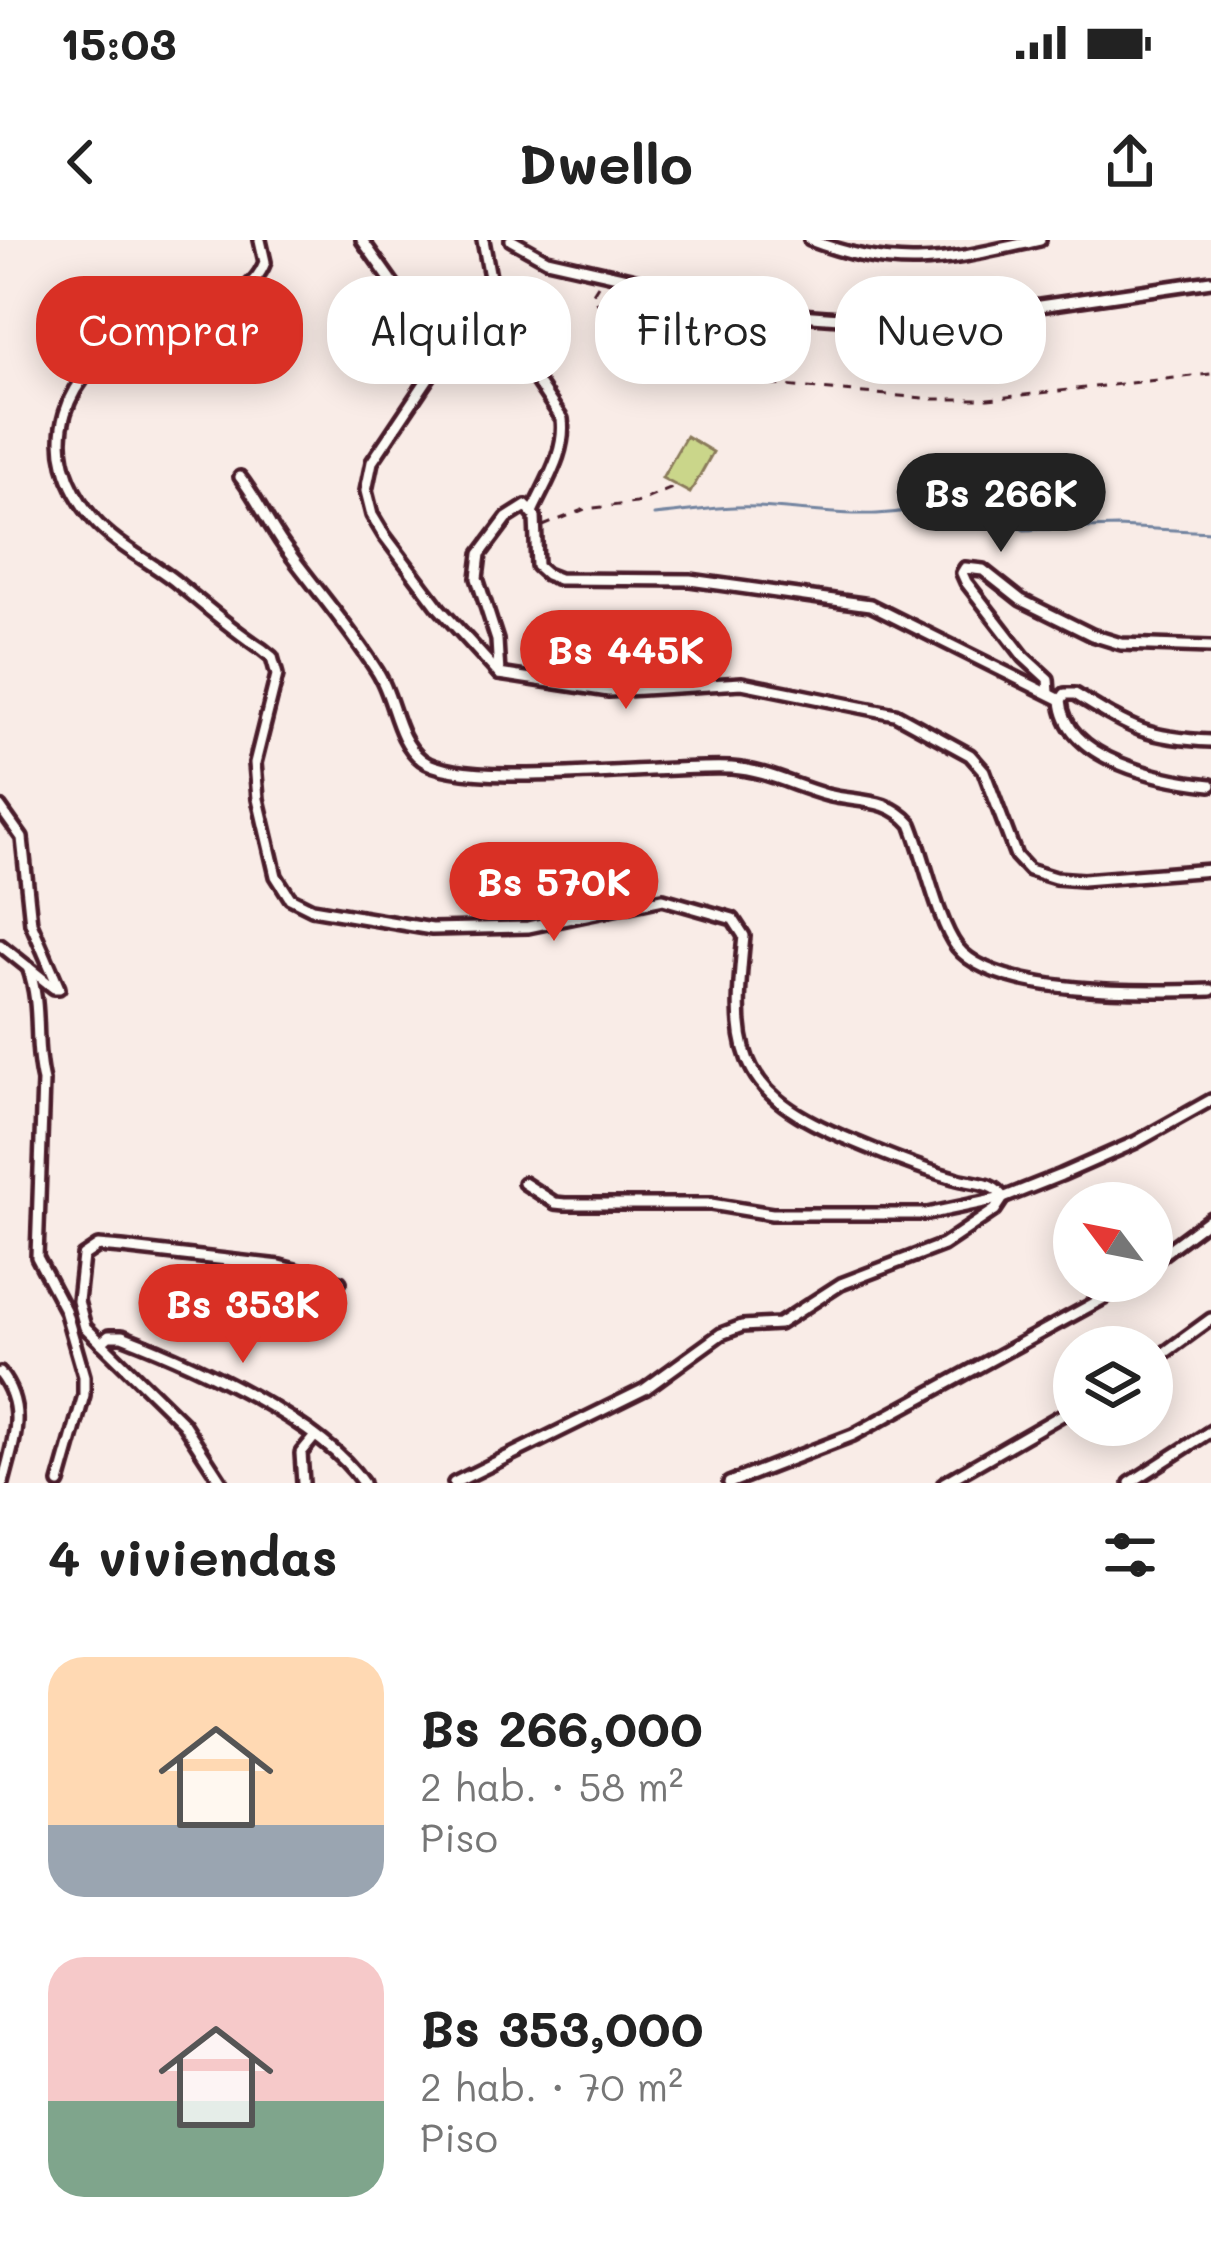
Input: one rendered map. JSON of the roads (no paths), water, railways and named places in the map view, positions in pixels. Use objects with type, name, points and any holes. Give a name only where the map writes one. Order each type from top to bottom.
[{"type":"street","points":[[260,240],[265,262],[252,285],[142,331],[86,371],[69,400],[62,440],[69,480],[94,520],[262,649],[276,665],[255,763],[258,799],[276,876],[290,898],[312,909],[432,929],[528,927],[663,899],[733,920],[744,936],[738,976],[740,1034],[750,1066],[770,1097],[806,1121],[905,1163],[990,1185],[1003,1198]]},
{"type":"street","points":[[362,240],[441,351],[439,362],[372,462],[366,491],[372,514],[439,608],[499,674],[609,691],[742,682],[895,714],[970,755],[984,771],[1016,856],[1029,870],[1083,880],[1211,870]]},
{"type":"street","points":[[483,240],[499,325],[562,418],[560,454],[532,509],[537,566],[559,579],[691,580],[870,605],[1061,700]]},
{"type":"street","points":[[511,240],[547,260],[785,314],[881,321],[951,319],[1211,281]]},
{"type":"street","points":[[810,240],[849,255],[902,263],[956,260],[1040,240]]},
{"type":"street","points":[[239,477],[262,516],[380,674],[412,748],[434,767],[541,776],[650,767],[733,768],[781,778],[827,795],[878,802],[892,807],[911,824],[953,942],[974,961],[1044,986],[1211,990]]},
{"type":"street","points":[[499,674],[496,640],[477,578],[480,554],[516,509],[532,509]]},
{"type":"street","points":[[1049,693],[1048,679],[1024,657],[966,582],[965,568],[983,570],[1022,600],[1091,635],[1121,644],[1211,647]]},
{"type":"street","points":[[1211,741],[1145,734],[1075,694],[1065,694],[1061,700],[1070,727],[1104,756],[1167,781],[1211,785]]},
{"type":"street","points":[[0,807],[22,838],[31,923],[59,988],[0,945]]},
{"type":"street","points":[[28,967],[39,1009],[37,1055],[43,1081],[38,1257],[65,1310],[84,1376],[59,1483]]},
{"type":"street","points":[[524,1184],[555,1203],[711,1204],[772,1214],[897,1216],[1003,1198],[1136,1142],[1211,1100]]},
{"type":"street","points":[[454,1483],[645,1390],[722,1334],[788,1321],[842,1284],[943,1245],[995,1210],[1003,1198]]},
{"type":"street","points":[[1173,1246],[1211,1218]]},
{"type":"street","points":[[222,1483],[183,1423],[85,1327],[78,1301],[81,1262],[98,1246],[280,1266],[340,1282]]},
{"type":"street","points":[[729,1483],[853,1435],[1097,1302]]},
{"type":"street","points":[[1173,1347],[1211,1319]]},
{"type":"street","points":[[101,1343],[110,1336],[122,1336],[208,1371],[341,1454],[363,1483]]},
{"type":"street","points":[[0,1372],[15,1396],[19,1420],[3,1483]]},
{"type":"street","points":[[944,1483],[1053,1420]]},
{"type":"street","points":[[1130,1483],[1211,1431]]},
{"type":"street","points":[[303,1483],[301,1454],[315,1436]]},
{"type":"waterway","points":[[654,515],[745,507],[880,514],[954,498],[1024,530],[1117,527],[1211,532]]}]
